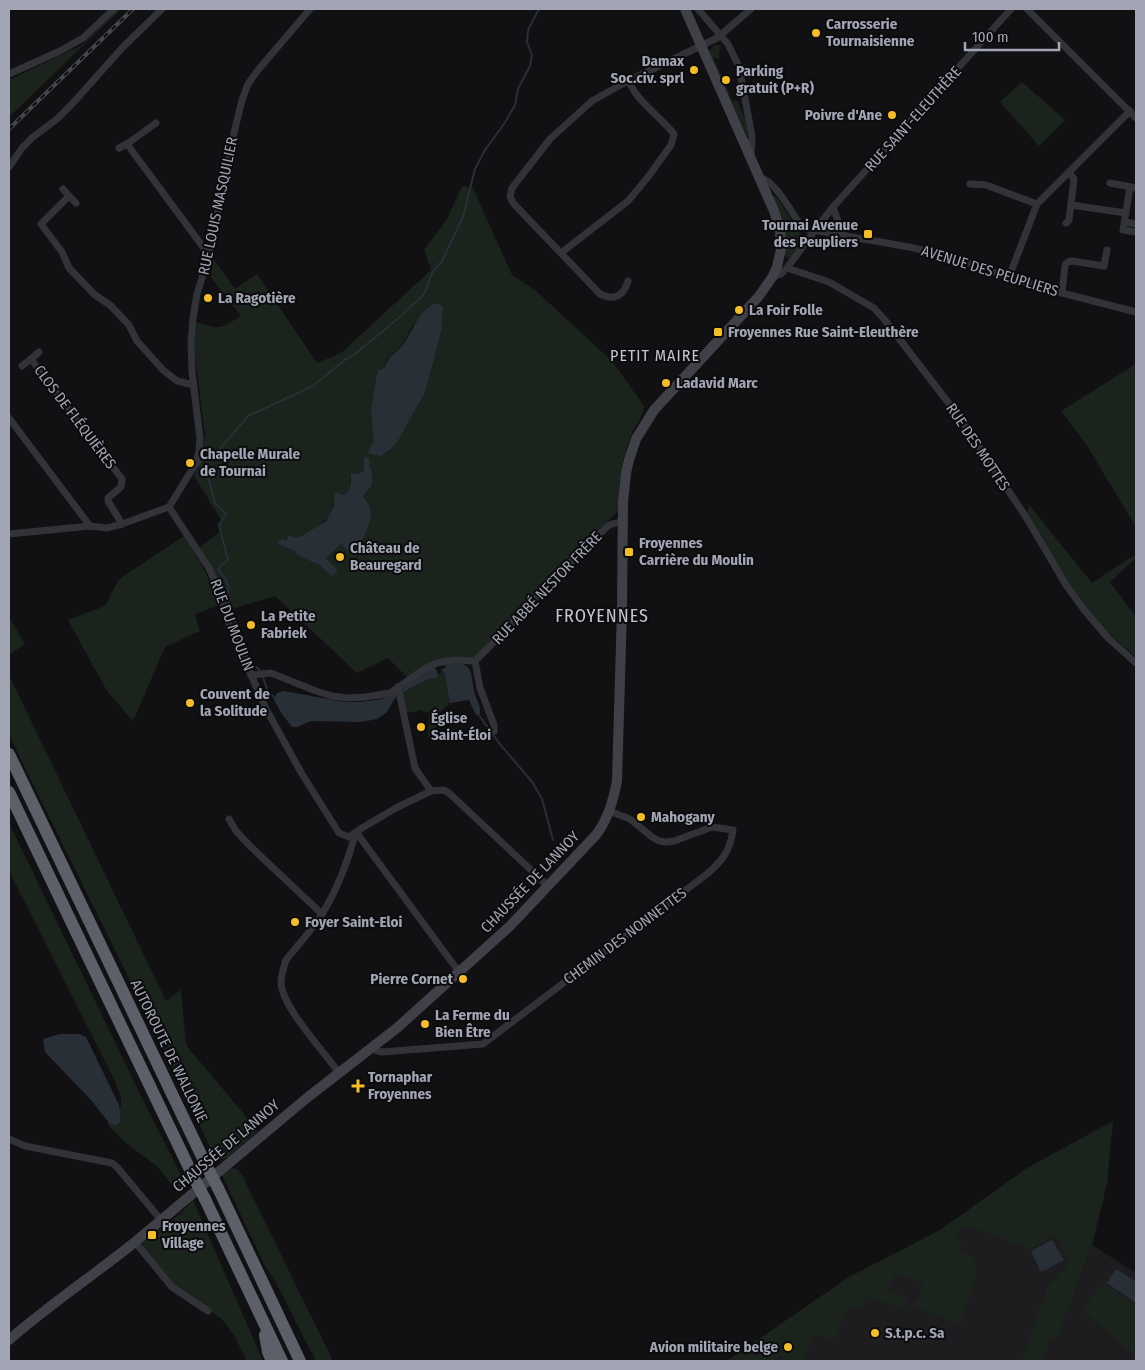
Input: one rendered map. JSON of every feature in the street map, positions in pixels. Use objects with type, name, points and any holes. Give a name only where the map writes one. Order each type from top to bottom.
[{"type":"highway","name":"AUTOROUTE DE WALLONIE","points":[[9,754],[300,1361]]},
{"type":"highway","points":[[9,792],[282,1361]]},
{"type":"highway","points":[[261,1318],[268,1352],[272,1361]]},
{"type":"main road","name":"CHAUSSÉE DE LANNOY","points":[[9,1340],[135,1242],[278,1122],[397,1028],[509,927],[596,835],[610,811],[617,781],[624,486],[627,466],[636,439],[647,419],[663,399],[759,296],[773,276],[781,249],[780,230],[774,212],[685,9]]},
{"type":"street","points":[[9,166],[14,162],[22,148],[62,114],[123,47],[162,9]]},
{"type":"street","name":"RUE LOUIS MASQUILIER","points":[[169,508],[196,463],[199,451],[200,438],[191,342],[193,318],[197,294],[210,255],[234,133],[245,92],[258,70],[310,9]]},
{"type":"street","points":[[698,9],[728,44],[736,59],[742,77],[752,136],[751,158]]},
{"type":"street","points":[[628,281],[626,288],[620,295],[608,297],[600,294],[514,204],[510,197],[512,188],[550,139],[592,101],[721,35],[751,9]]},
{"type":"street","name":"RUE SAINT-ELEUTHÈRE","points":[[788,268],[814,230],[833,207],[1011,9]]},
{"type":"street","points":[[1027,9],[1136,118]]},
{"type":"street","points":[[9,74],[60,51],[83,38],[110,10]]},
{"type":"street","points":[[561,253],[628,201],[671,145],[674,134],[633,90],[629,81]]},
{"type":"street","points":[[1009,277],[1037,204],[1130,111]]},
{"type":"street","points":[[119,148],[156,123]]},
{"type":"street","points":[[127,144],[210,255]]},
{"type":"street","points":[[1066,224],[1069,220],[1074,179],[1069,172]]},
{"type":"street","name":"AVENUE DES PEUPLIERS","points":[[759,177],[764,178],[776,188],[801,226],[807,229],[909,247],[952,257],[1062,293],[1136,312]]},
{"type":"street","points":[[1110,183],[1133,188],[1123,230],[1136,232]]},
{"type":"street","points":[[970,184],[986,185],[1037,204]]},
{"type":"street","points":[[63,189],[76,203]]},
{"type":"street","points":[[70,196],[41,224],[62,252],[69,268],[95,295],[110,305],[129,325],[137,341],[167,374],[183,383],[194,385]]},
{"type":"street","points":[[1071,205],[1126,213]]},
{"type":"street","points":[[833,207],[843,235]]},
{"type":"street","points":[[1125,222],[1136,224]]},
{"type":"street","points":[[1062,293],[1068,262],[1104,266],[1107,250]]},
{"type":"street","points":[[773,276],[781,274],[788,268]]},
{"type":"street","name":"RUE DES MOTTES","points":[[788,268],[828,282],[874,308],[884,318],[957,414],[1026,517],[1066,585],[1108,638],[1136,663]]},
{"type":"street","name":"CLOS DE FLÉQUIÈRES","points":[[22,366],[39,352]]},
{"type":"street","name":"CLOS DE FLÉQUIÈRES","points":[[31,359],[122,479],[121,487],[108,498],[122,524]]},
{"type":"street","points":[[9,418],[90,526]]},
{"type":"street","points":[[9,534],[90,526],[107,528],[169,508]]},
{"type":"street","name":"RUE DU MOULIN","points":[[169,508],[194,543],[214,578],[230,627],[258,674],[273,721],[302,774],[339,833],[349,837],[356,832]]},
{"type":"street","name":"RUE ABBÉ NESTOR FRÈRE","points":[[475,661],[555,577],[609,525],[623,521]]},
{"type":"street","points":[[258,674],[271,674],[332,696],[348,698],[366,697],[399,691],[424,669],[437,663],[454,660],[475,661],[480,688],[494,725],[494,731]]},
{"type":"street","points":[[399,691],[415,768],[431,791]]},
{"type":"street","points":[[339,1073],[287,1002],[281,983],[286,960],[322,914],[336,888],[351,852],[356,832],[396,808],[431,791],[442,790],[449,792],[548,886]]},
{"type":"street","name":"CHEMIN DES NONNETTES","points":[[373,1047],[377,1051],[382,1052],[483,1044],[707,874],[725,856],[731,843],[733,830],[712,827],[674,841],[659,841],[630,819],[610,811]]},
{"type":"street","points":[[229,819],[236,831],[251,847],[322,914]]},
{"type":"street","points":[[356,832],[459,972]]},
{"type":"street","points":[[9,1139],[24,1146],[112,1163],[161,1220]]},
{"type":"street","points":[[135,1242],[172,1288],[208,1311]]},
{"type":"shaded area","points":[[118,9],[121,9],[9,117],[9,80],[82,45]]},
{"type":"shaded area","points":[[715,45],[721,45],[719,59],[713,57],[732,100],[738,102],[745,119],[747,136],[710,53],[710,50]]},
{"type":"shaded area","points":[[1022,82],[1065,120],[1039,146],[1000,102]]},
{"type":"shaded area","points":[[462,186],[473,188],[512,275],[536,291],[612,361],[644,406],[644,409],[626,451],[620,480],[618,511],[530,598],[474,659],[441,662],[409,679],[388,658],[357,673],[275,596],[228,610],[216,576],[200,547],[221,531],[219,525],[222,521],[194,476],[205,436],[194,346],[196,322],[219,327],[241,316],[211,278],[213,258],[235,289],[257,274],[317,363],[341,353],[431,270],[424,250],[447,219]],"holes":[[[430,305],[441,323],[441,332],[369,453],[371,445],[374,443],[386,360],[402,345],[413,325]],[[370,464],[371,470],[363,496],[371,511],[362,544],[353,556],[341,544],[326,558],[332,576],[319,565],[297,555],[295,551],[278,544],[282,539],[286,540],[289,536],[303,535],[325,520],[332,508],[334,496],[339,493],[346,494],[351,485],[350,478],[363,472],[365,466]]]},
{"type":"shaded area","points":[[774,196],[776,196],[803,237],[803,241],[791,258],[787,258],[785,255]]},
{"type":"shaded area","points":[[437,303],[443,307],[441,332],[425,392],[392,448],[381,456],[368,453],[374,442],[371,410],[377,374],[379,370],[385,368],[389,358],[402,346],[425,310]]},
{"type":"shaded area","points":[[1136,364],[1136,527],[1086,444],[1061,411]]},
{"type":"shaded area","points":[[365,456],[369,458],[372,476],[371,486],[363,496],[370,506],[370,521],[362,541],[353,556],[341,544],[326,558],[338,571],[332,576],[319,565],[297,555],[295,551],[278,544],[278,542],[282,539],[286,540],[289,535],[301,536],[326,521],[334,505],[336,492],[343,495],[346,494],[351,485],[351,473],[363,472]]},
{"type":"shaded area","points":[[1029,505],[1092,583],[1136,554],[1136,558],[1110,582],[1136,617],[1136,657],[1094,621],[1073,595],[1026,517]]},
{"type":"shaded area","points":[[184,536],[204,569],[219,605],[195,614],[200,631],[165,647],[133,721],[107,691],[68,620],[105,606],[119,579]]},
{"type":"shaded area","points":[[9,617],[25,644],[9,655]]},
{"type":"shaded area","points":[[452,663],[465,665],[469,668],[480,714],[476,715],[469,700],[450,703],[444,672],[441,669]]},
{"type":"shaded area","points":[[431,667],[437,670],[437,677],[398,695],[386,713],[377,719],[361,722],[311,721],[297,727],[292,727],[274,700],[277,693],[284,691],[344,702],[382,699],[401,691],[406,684]]},
{"type":"shaded area","points":[[442,671],[444,672],[450,703],[440,712],[434,736],[428,737],[429,712],[419,710],[416,712],[406,712],[402,693],[438,675]]},
{"type":"shaded area","points":[[9,675],[166,1001],[181,990],[186,1045],[258,1131],[227,1158],[216,1160],[156,1033],[9,734]]},
{"type":"shaded area","points":[[9,823],[186,1185],[178,1189],[173,1187],[158,1167],[126,1143],[107,1124],[121,1106],[121,1098],[115,1081],[9,871]]},
{"type":"shaded area","points":[[60,1034],[79,1034],[86,1037],[119,1105],[120,1122],[116,1125],[110,1124],[91,1100],[45,1052],[43,1039]]},
{"type":"shaded area","points":[[1113,1121],[1107,1184],[1092,1245],[1057,1340],[1051,1338],[1042,1361],[1022,1361],[1048,1285],[1069,1263],[1055,1235],[1030,1249],[983,1231],[961,1226],[955,1240],[961,1242],[959,1252],[973,1258],[976,1271],[972,1290],[960,1324],[915,1307],[913,1301],[918,1300],[924,1283],[895,1273],[888,1290],[908,1297],[905,1311],[869,1296],[861,1309],[848,1305],[836,1340],[813,1334],[803,1361],[778,1355],[776,1361],[727,1361],[849,1277],[940,1230],[1027,1168]]},
{"type":"shaded area","points":[[230,1168],[237,1169],[242,1175],[333,1361],[316,1361],[274,1279],[264,1264],[222,1175]]},
{"type":"shaded area","points":[[193,1200],[263,1361],[247,1361],[235,1337],[222,1319],[174,1286],[145,1252],[142,1243],[181,1213]]},
{"type":"shaded area","points":[[961,1225],[983,1231],[1055,1235],[1069,1263],[1048,1285],[1034,1327],[1057,1340],[1092,1245],[1136,1273],[1136,1361],[727,1361],[849,1277]]},
{"type":"shaded area","points":[[1052,1240],[1064,1260],[1041,1272],[1031,1251]]},
{"type":"shaded area","points":[[1115,1270],[1136,1282],[1136,1303],[1107,1283]]},
{"type":"shaded area","points":[[1104,1283],[1136,1307],[1136,1357],[1084,1311],[1092,1296]]},
{"type":"waterway","points":[[261,673],[247,656],[229,603],[227,584],[218,570],[228,560],[219,525],[226,514],[215,503],[209,480],[199,464],[207,456],[218,451],[248,416],[313,386],[401,316],[424,294],[433,271],[442,261],[463,217],[475,169],[485,150],[515,105],[518,89],[530,66],[532,55],[527,42],[528,30],[539,9]]},
{"type":"waterway","points":[[263,677],[268,692],[275,698]]},
{"type":"waterway","points":[[478,714],[499,743],[533,783],[542,799],[553,840]]},
{"type":"railway","points":[[9,129],[133,9]]},
{"type":"place","name":"Carrosserie Tournaisienne","points":[[816,33]]},
{"type":"place","name":"Damax Soc.civ. sprl","points":[[694,70]]},
{"type":"place","name":"Parking gratuit (P+R)","points":[[726,80]]},
{"type":"place","name":"Poivre d'Ane","points":[[892,115]]},
{"type":"place","name":"Tournai Avenue des Peupliers","points":[[868,234]]},
{"type":"place","name":"La Ragotière","points":[[208,298]]},
{"type":"place","name":"La Foir Folle","points":[[739,310]]},
{"type":"place","name":"Froyennes Rue Saint-Eleuthère","points":[[718,332]]},
{"type":"place","name":"Ladavid Marc","points":[[666,383]]},
{"type":"place","name":"Chapelle Murale de Tournai","points":[[190,463]]},
{"type":"place","name":"Froyennes Carrière du Moulin","points":[[629,552]]},
{"type":"place","name":"Château de Beauregard","points":[[340,557]]},
{"type":"place","name":"La Petite Fabriek","points":[[251,625]]},
{"type":"place","name":"Couvent de la Solitude","points":[[190,703]]},
{"type":"place","name":"Église Saint-Éloi","points":[[421,727]]},
{"type":"place","name":"Mahogany","points":[[641,817]]},
{"type":"place","name":"Foyer Saint-Eloi","points":[[295,922]]},
{"type":"place","name":"Pierre Cornet","points":[[463,979]]},
{"type":"place","name":"La Ferme du Bien Être","points":[[425,1024]]},
{"type":"place","name":"Tornaphar Froyennes","points":[[358,1086]]},
{"type":"place","name":"Froyennes Village","points":[[152,1235]]},
{"type":"place","name":"S.t.p.c. Sa","points":[[875,1333]]},
{"type":"place","name":"Avion militaire belge","points":[[788,1347]]},
{"type":"district","name":"PETIT MAIRE","points":[[655,355]]},
{"type":"district","name":"FROYENNES","points":[[602,616]]}]
